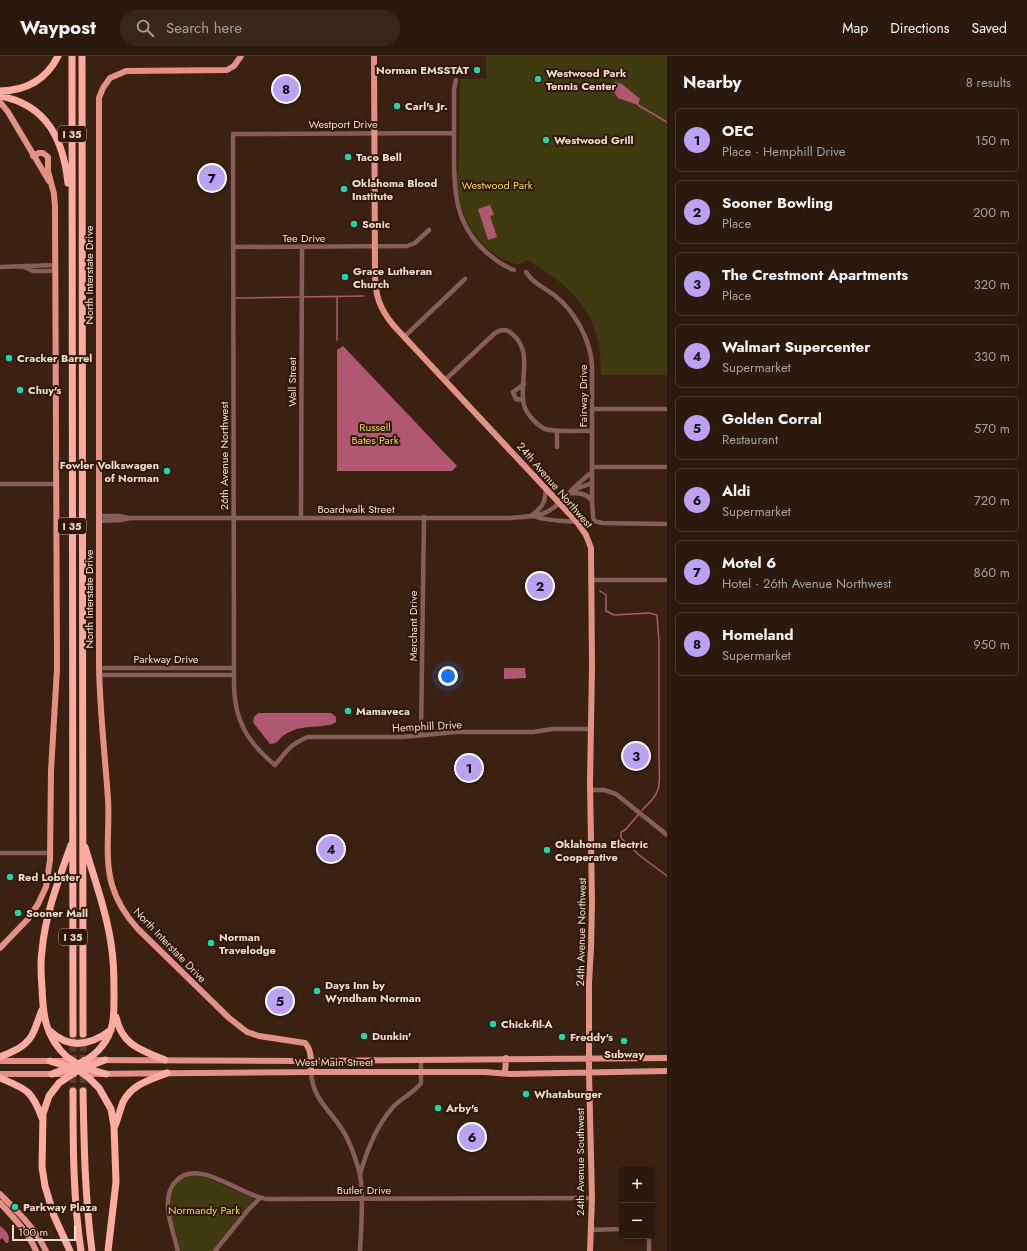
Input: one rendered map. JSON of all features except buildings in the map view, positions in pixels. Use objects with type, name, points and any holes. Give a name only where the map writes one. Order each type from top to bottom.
[{"type":"highway","points":[[0,91],[18,89],[34,83],[50,70],[58,56]]},
{"type":"highway","name":"I 35","points":[[72,56],[73,1034]]},
{"type":"highway","name":"I 35","points":[[82,56],[83,1034]]},
{"type":"highway","points":[[0,96],[18,101],[33,109],[43,117],[52,128],[58,139],[65,161],[72,213]]},
{"type":"highway","points":[[73,839],[62,871],[43,938],[41,963],[42,1010],[47,1028],[58,1046],[94,1083],[104,1095],[111,1109],[114,1126],[116,1182],[108,1251]]},
{"type":"highway","points":[[70,1251],[54,1216],[45,1186],[42,1167],[42,1120],[44,1108],[49,1096],[59,1083],[93,1056],[102,1046],[112,1029],[114,1011],[112,950],[102,905],[83,839]]},
{"type":"highway","points":[[0,1057],[20,1048],[27,1042],[35,1030],[38,1017],[42,1010]]},
{"type":"highway","points":[[114,1011],[119,1028],[129,1042],[142,1051],[165,1060]]},
{"type":"highway","points":[[47,1028],[60,1039],[76,1043],[92,1041],[112,1029]]},
{"type":"highway","points":[[52,1074],[105,1060]]},
{"type":"highway","points":[[50,1061],[106,1074]]},
{"type":"highway","points":[[114,1126],[130,1092],[145,1082],[167,1074]]},
{"type":"highway","points":[[0,1078],[16,1084],[28,1092],[35,1102],[42,1120]]},
{"type":"highway","points":[[73,1091],[74,1173],[81,1251]]},
{"type":"highway","points":[[84,1091],[85,1188],[92,1251]]},
{"type":"main road","name":"North Interstate Drive","points":[[241,56],[234,66],[227,70],[126,70],[110,78],[100,93],[98,103],[99,668],[107,776],[109,868],[112,886],[121,906],[138,929],[235,1024],[247,1032],[259,1036],[305,1043],[309,1049],[310,1061]]},
{"type":"main road","name":"24th Avenue Northwest","points":[[374,56],[374,247],[377,297],[389,319],[577,522],[586,535],[591,548],[592,903],[589,983],[589,1073]]},
{"type":"main road","points":[[0,102],[8,112],[51,184]]},
{"type":"main road","points":[[0,948],[28,919],[38,904],[48,879],[51,853],[51,771],[57,669],[55,198],[48,171],[49,160],[47,155],[41,152],[33,156]]},
{"type":"main road","points":[[505,1074],[506,1058]]},
{"type":"main road","name":"West Main Street","points":[[105,1060],[310,1061],[506,1058],[667,1058]]},
{"type":"main road","points":[[0,1061],[50,1061]]},
{"type":"main road","points":[[310,1061],[311,1072]]},
{"type":"main road","name":"West Main Street","points":[[106,1074],[484,1072],[505,1074],[667,1071]]},
{"type":"main road","name":"24th Avenue Southwest","points":[[589,1073],[592,1198],[590,1251]]},
{"type":"main road","points":[[0,1074],[52,1074]]},
{"type":"main road","points":[[0,1194],[26,1219],[41,1240],[46,1251]]},
{"type":"main road","points":[[0,1203],[18,1221],[36,1251]]},
{"type":"street","points":[[456,80],[454,89],[455,192],[468,230],[481,248],[496,260],[514,270]]},
{"type":"street","name":"Westport Drive","points":[[233,134],[454,133]]},
{"type":"street","name":"26th Avenue Northwest","points":[[233,134],[233,518],[235,705],[243,729],[258,750],[275,765]]},
{"type":"street","name":"Tee Drive","points":[[233,247],[407,246],[415,243],[429,230]]},
{"type":"street","name":"Wall Street","points":[[301,518],[302,247]]},
{"type":"street","points":[[0,267],[24,267],[34,271],[56,268]]},
{"type":"street","name":"Fairway Drive","points":[[526,272],[532,281],[559,299],[574,318],[582,332],[592,359],[593,519],[595,522],[602,524],[667,524]]},
{"type":"street","points":[[405,336],[465,279]]},
{"type":"street","points":[[445,380],[495,333],[500,330],[505,330],[513,334],[522,347],[524,384],[523,400],[526,411],[540,426],[548,431],[592,430]]},
{"type":"street","points":[[523,400],[516,399],[514,392],[524,384]]},
{"type":"street","points":[[592,409],[667,409]]},
{"type":"street","points":[[557,431],[557,447]]},
{"type":"street","points":[[592,470],[667,467]]},
{"type":"street","name":"Boardwalk Street","points":[[99,518],[121,520],[130,518],[512,518],[546,513],[572,491],[592,470]]},
{"type":"street","points":[[572,491],[592,483]]},
{"type":"street","points":[[0,484],[56,484]]},
{"type":"street","points":[[546,488],[543,505],[532,516],[544,520],[577,522]]},
{"type":"street","points":[[572,491],[589,496],[592,501]]},
{"type":"street","name":"Merchant Drive","points":[[421,734],[424,517]]},
{"type":"street","points":[[591,580],[667,580]]},
{"type":"street","name":"Parkway Drive","points":[[99,668],[234,668]]},
{"type":"street","name":"Parkway Drive","points":[[100,675],[234,675]]},
{"type":"street","name":"Hemphill Drive","points":[[275,765],[288,747],[308,737],[403,737],[421,734],[455,732],[536,732],[552,729],[591,730]]},
{"type":"street","points":[[591,790],[604,790],[616,794],[666,834]]},
{"type":"street","points":[[0,853],[51,853]]},
{"type":"street","points":[[360,1176],[369,1147],[377,1130],[392,1108],[422,1081],[421,1060]]},
{"type":"street","points":[[311,1072],[312,1084],[316,1095],[344,1131],[360,1176],[360,1251]]},
{"type":"street","name":"Butler Drive","points":[[178,1251],[168,1210],[167,1198],[170,1187],[183,1176],[192,1172],[208,1175],[260,1198],[592,1198]]},
{"type":"street","points":[[215,1251],[251,1206],[260,1198]]},
{"type":"street","points":[[590,1230],[619,1230]]},
{"type":"street","points":[[649,1239],[649,1251]]},
{"type":"green space","name":"Westwood Park","points":[[486,56],[667,56],[667,375],[601,375],[600,349],[598,341],[594,327],[581,303],[562,284],[528,260],[517,265],[494,253],[485,246],[470,227],[461,204],[457,186],[460,79],[486,79]]},
{"type":"green space","name":"Normandy Park","points":[[191,1175],[203,1176],[254,1199],[212,1251],[181,1251],[175,1230],[171,1213],[169,1198],[170,1193],[179,1181]]},
{"type":"shaded area","points":[[615,82],[622,84],[640,99],[638,105],[618,98],[614,92],[613,86]]},
{"type":"shaded area","points":[[490,205],[494,215],[490,216],[497,237],[488,240],[478,209]]},
{"type":"shaded area","name":"Russell Bates Park","points":[[343,346],[457,466],[452,471],[337,471],[337,350]]},
{"type":"shaded area","points":[[504,668],[525,668],[526,678],[504,679]]},
{"type":"shaded area","points":[[258,713],[331,713],[336,717],[336,722],[330,725],[306,727],[295,730],[270,744],[253,722],[254,717]]},
{"type":"shaded area","points":[[0,1226],[7,1233],[9,1238],[8,1243],[6,1243],[2,1238],[0,1240]]},
{"type":"waterway","points":[[638,105],[667,122]]},
{"type":"waterway","points":[[235,298],[364,296]]},
{"type":"waterway","points":[[337,297],[337,340]]},
{"type":"waterway","points":[[600,591],[606,595],[606,611],[614,615],[649,613],[657,615],[659,643],[659,783],[653,798],[642,810]]},
{"type":"waterway","points":[[638,815],[625,830],[621,832],[621,838],[639,855],[667,876]]},
{"type":"tunnel","points":[[73,1034],[73,1091]]},
{"type":"tunnel","points":[[83,1034],[83,1091]]},
{"type":"place","name":"Norman EMSSTAT","points":[[477,70]]},
{"type":"place","name":"Westwood Park Tennis Center","points":[[538,79]]},
{"type":"place","name":"Homeland","points":[[286,89]]},
{"type":"place","name":"Carl's Jr.","points":[[397,106]]},
{"type":"place","name":"Westwood Grill","points":[[546,140]]},
{"type":"place","name":"Taco Bell","points":[[348,157]]},
{"type":"place","name":"Motel 6","points":[[212,178]]},
{"type":"place","name":"Oklahoma Blood Institute","points":[[344,189]]},
{"type":"place","name":"Sonic","points":[[354,224]]},
{"type":"place","name":"Grace Lutheran Church","points":[[345,277]]},
{"type":"place","name":"Cracker Barrel","points":[[9,358]]},
{"type":"place","name":"Chuy's","points":[[20,390]]},
{"type":"place","name":"Fowler Volkswagen of Norman","points":[[167,471]]},
{"type":"place","name":"Sooner Bowling","points":[[540,586]]},
{"type":"place","name":"Mamaveca","points":[[348,711]]},
{"type":"place","name":"The Crestmont Apartments","points":[[636,756]]},
{"type":"place","name":"OEC","points":[[469,768]]},
{"type":"place","name":"Walmart Supercenter","points":[[331,849]]},
{"type":"place","name":"Oklahoma Electric Cooperative","points":[[547,850]]},
{"type":"place","name":"Red Lobster","points":[[10,877]]},
{"type":"place","name":"Sooner Mall","points":[[18,913]]},
{"type":"place","name":"Norman Travelodge","points":[[211,943]]},
{"type":"place","name":"Days Inn by Wyndham Norman","points":[[317,991]]},
{"type":"place","name":"Golden Corral","points":[[280,1001]]},
{"type":"place","name":"Chick-fil-A","points":[[493,1024]]},
{"type":"place","name":"Dunkin'","points":[[364,1036]]},
{"type":"place","name":"Freddy's","points":[[562,1037]]},
{"type":"place","name":"Subway","points":[[624,1041]]},
{"type":"place","name":"Whataburger","points":[[526,1094]]},
{"type":"place","name":"Arby's","points":[[438,1108]]},
{"type":"place","name":"Aldi","points":[[472,1137]]},
{"type":"place","name":"Parkway Plaza","points":[[15,1207]]}]
